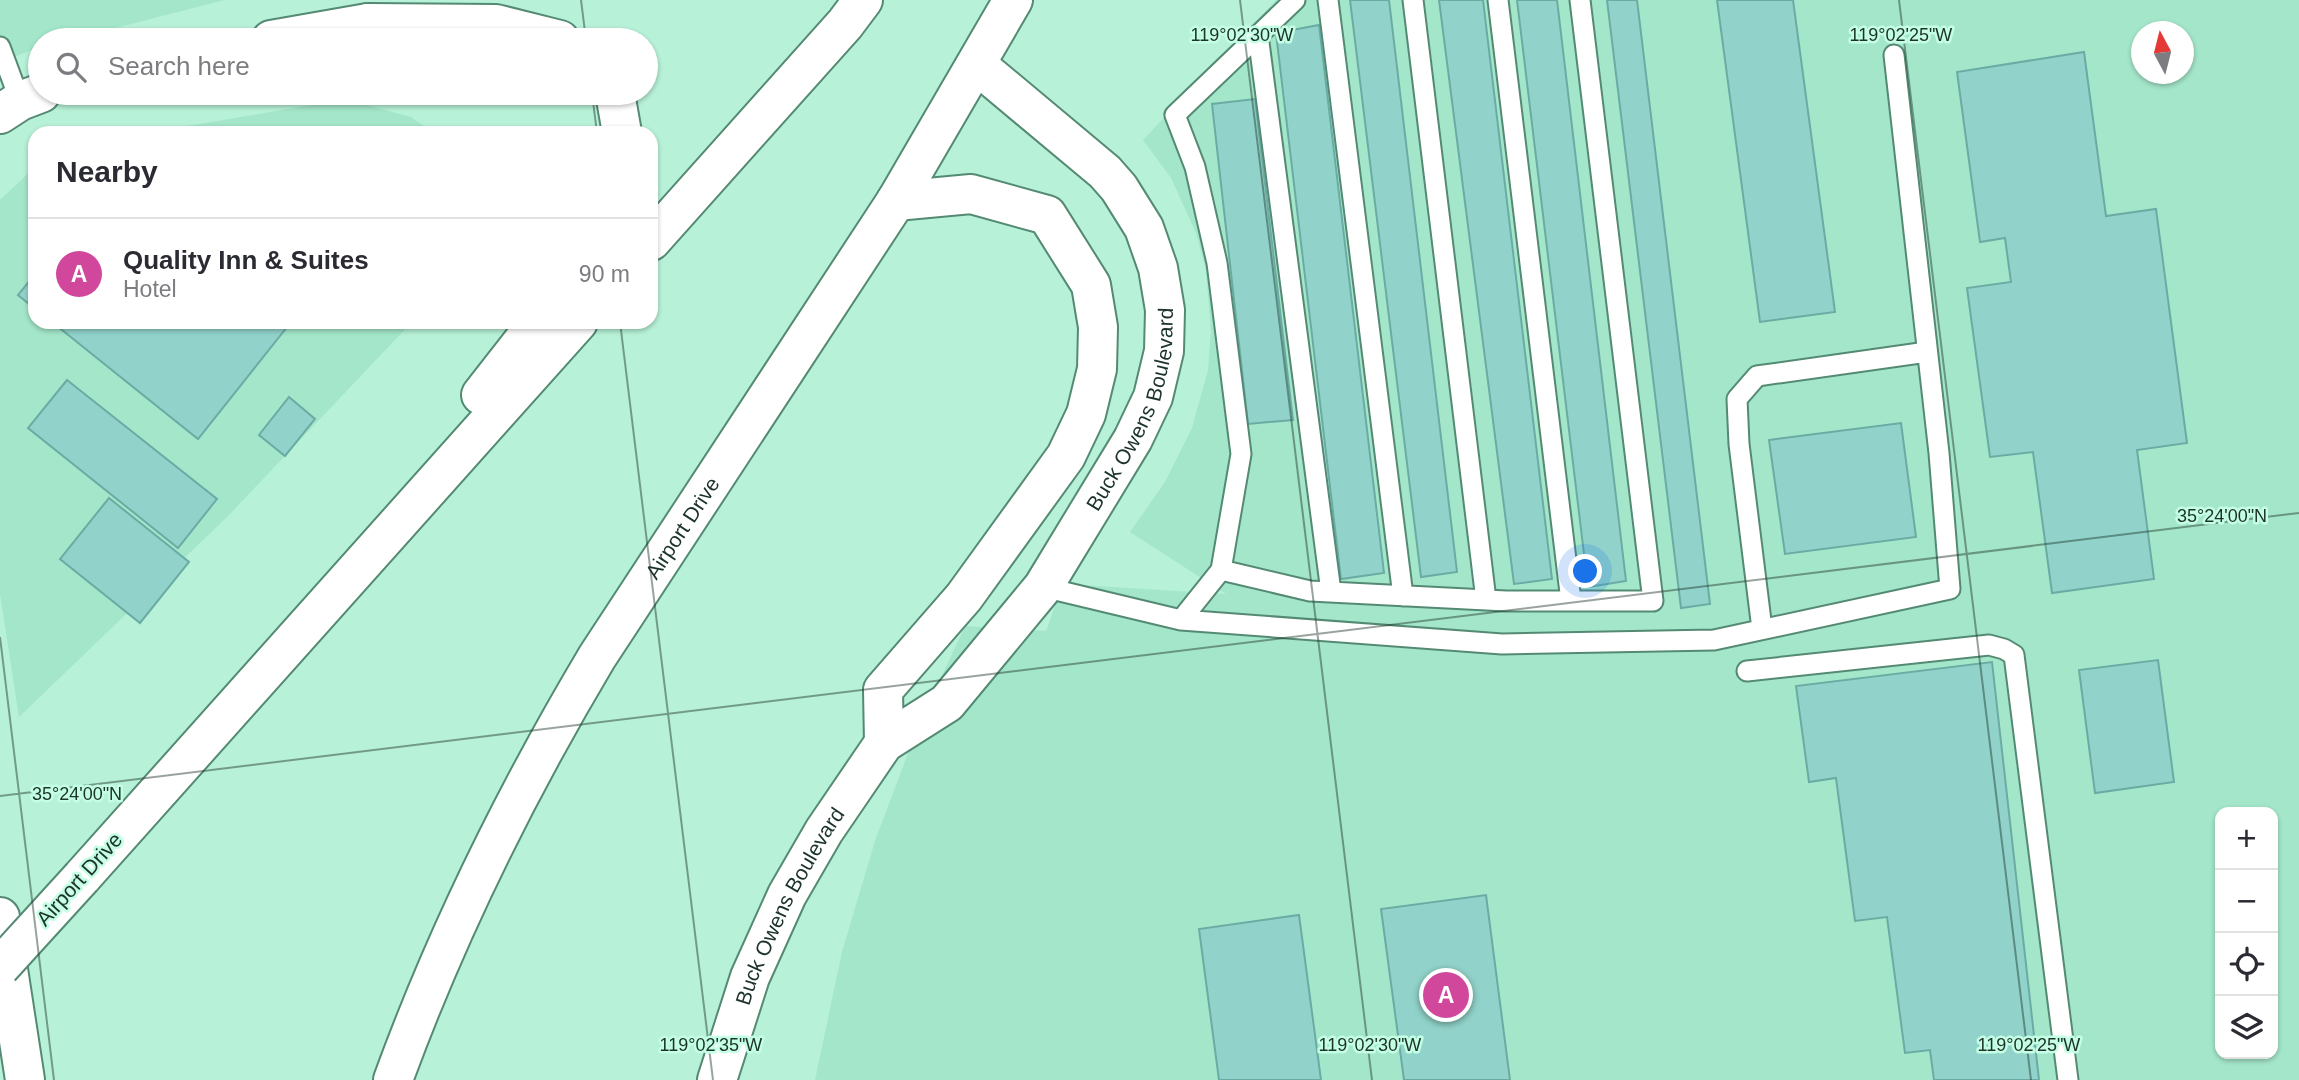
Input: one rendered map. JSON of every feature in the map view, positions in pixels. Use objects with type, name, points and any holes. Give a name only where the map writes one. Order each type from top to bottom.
[{"type":"main road","points":[[315,28],[374,12],[462,0]]},
{"type":"main road","points":[[658,234],[845,24],[863,0]]},
{"type":"main road","name":"Airport Drive","points":[[393,1080],[444,948],[530,773],[557,725],[597,657],[897,201],[1013,0]]},
{"type":"main road","points":[[374,12],[496,24],[512,28]]},
{"type":"main road","name":"Buck Owens Boulevard","points":[[717,1080],[750,976],[787,895],[824,831],[884,743],[947,703],[1042,587],[1133,439],[1153,397],[1164,351],[1165,310],[1158,268],[1144,228],[1119,188],[1105,172],[976,65]]},
{"type":"main road","points":[[617,105],[621,126]]},
{"type":"main road","name":"Buck Owens Boulevard","points":[[884,743],[883,690],[964,597],[1066,456],[1086,414],[1097,369],[1098,327],[1091,285],[1047,215],[971,194],[897,201]]},
{"type":"main road","points":[[375,547],[473,406],[533,329]]},
{"type":"main road","name":"Airport Drive","points":[[0,967],[572,329]]},
{"type":"main road","points":[[0,917],[25,1080]]},
{"type":"lane","points":[[1181,620],[1221,570],[1241,454],[1217,263],[1195,167],[1175,115],[1295,0]]},
{"type":"lane","points":[[1328,0],[1403,596]]},
{"type":"lane","points":[[1413,0],[1486,600]]},
{"type":"lane","points":[[1497,0],[1571,601]]},
{"type":"lane","points":[[1221,570],[1310,591],[1486,600],[1653,601],[1580,0]]},
{"type":"lane","points":[[1258,34],[1331,592]]},
{"type":"lane","points":[[0,47],[20,103]]},
{"type":"lane","points":[[1042,587],[1181,620],[1502,644],[1714,640],[1950,589],[1894,55]]},
{"type":"lane","points":[[1762,629],[1737,399],[1757,376],[1927,352]]},
{"type":"lane","points":[[1747,671],[1989,645],[2014,655],[2068,1080]]},
{"type":"shaded area","points":[[0,0],[225,0],[115,28],[28,28],[28,52],[0,62]]},
{"type":"shaded area","points":[[1276,0],[2299,0],[2299,1080],[815,1080],[842,952],[875,841],[916,732],[965,626],[1046,631],[1063,584],[1226,594],[1130,532],[1165,482],[1192,428],[1208,370],[1211,331],[1206,271],[1196,233],[1171,178],[1143,140]]},
{"type":"shaded area","points":[[312,105],[366,105],[411,117],[424,126],[188,126]]},
{"type":"shaded area","points":[[28,174],[28,329],[405,329],[228,516],[19,717],[0,594],[0,200]]},
{"type":"building","points":[[1350,0],[1389,0],[1457,572],[1421,577]]},
{"type":"building","points":[[1439,0],[1483,0],[1552,579],[1514,584]]},
{"type":"building","points":[[1517,0],[1557,0],[1626,581],[1588,587]]},
{"type":"building","points":[[1607,0],[1637,0],[1710,604],[1681,608]]},
{"type":"building","points":[[1717,0],[1793,0],[1835,312],[1760,322]]},
{"type":"building","points":[[1319,25],[1384,573],[1341,579],[1276,33]]},
{"type":"building","points":[[2084,52],[2106,216],[2156,209],[2187,443],[2137,450],[2154,579],[2052,593],[2033,452],[1990,457],[1967,288],[2011,282],[2005,238],[1980,242],[1957,72]]},
{"type":"building","points":[[1255,99],[1293,420],[1248,424],[1212,104]]},
{"type":"building","points":[[28,283],[28,303],[18,295]]},
{"type":"building","points":[[61,329],[285,329],[198,439]]},
{"type":"building","points":[[67,380],[217,499],[178,548],[28,428]]},
{"type":"building","points":[[289,397],[315,419],[285,456],[259,435]]},
{"type":"building","points":[[1901,423],[1916,537],[1785,554],[1769,440]]},
{"type":"building","points":[[109,498],[189,562],[140,623],[60,559]]},
{"type":"building","points":[[2158,660],[2174,782],[2095,793],[2079,670]]},
{"type":"building","points":[[1992,662],[2039,1080],[1934,1080],[1930,1050],[1905,1053],[1887,917],[1855,921],[1836,778],[1809,782],[1796,686]]},
{"type":"building","points":[[1486,895],[1510,1080],[1404,1080],[1381,909]]},
{"type":"building","points":[[1299,915],[1321,1080],[1219,1080],[1199,929]]},
{"type":"place","name":"Quality Inn & Suites","points":[[1446,995]]}]
